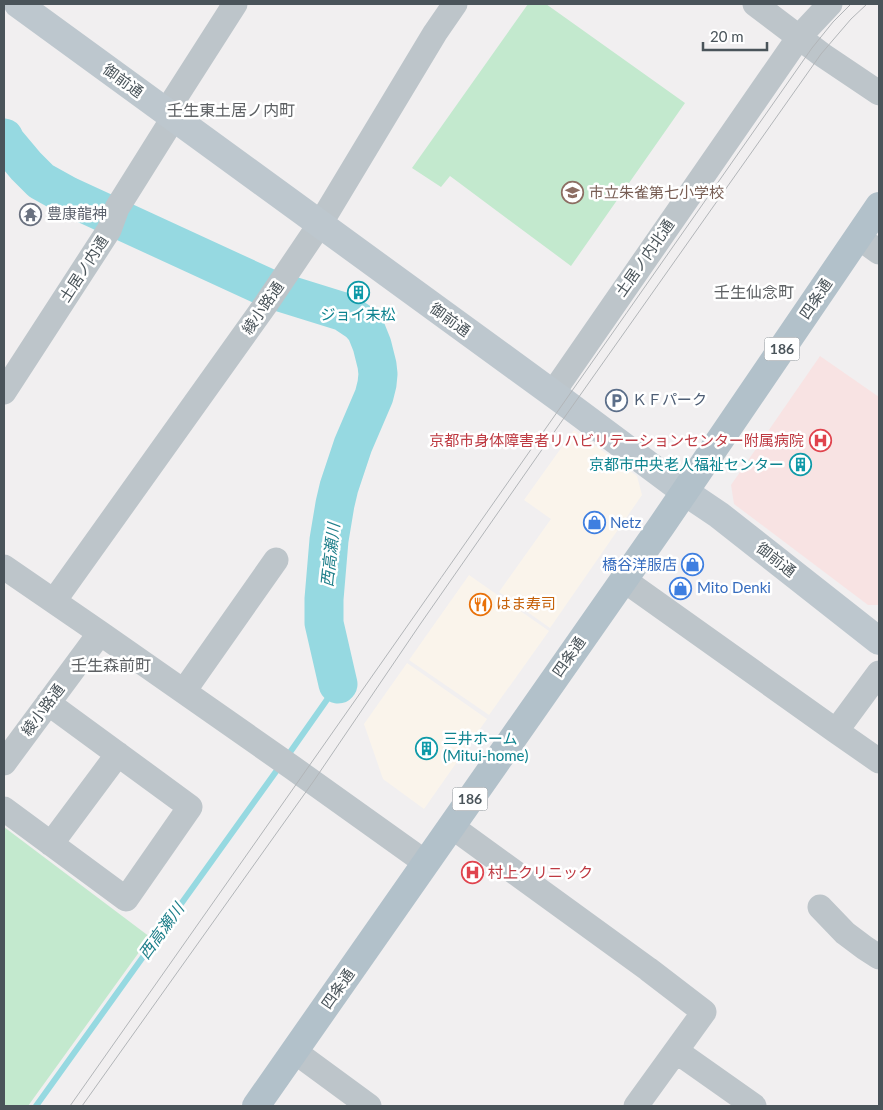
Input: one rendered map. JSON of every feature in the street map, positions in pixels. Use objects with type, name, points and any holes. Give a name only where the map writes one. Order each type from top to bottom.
[{"type":"main road","name":"四条通","points":[[256,1106],[685,492],[869,244],[879,206]]},
{"type":"street","name":"御前通","points":[[18,4],[876,631]]},
{"type":"street","name":"土居ノ内通","points":[[4,392],[113,221],[170,114],[236,4]]},
{"type":"street","name":"綾小路通","points":[[54,601],[267,302],[320,224],[455,4]]},
{"type":"street","points":[[755,4],[821,54],[879,93]]},
{"type":"street","name":"土居ノ内北通","points":[[552,394],[799,38],[830,4]]},
{"type":"street","points":[[184,692],[276,560]]},
{"type":"street","points":[[4,567],[426,863]]},
{"type":"street","points":[[624,580],[836,732],[879,760]]},
{"type":"street","name":"綾小路通","points":[[4,763],[100,633]]},
{"type":"street","points":[[836,732],[879,673]]},
{"type":"street","points":[[4,809],[126,899],[190,807],[48,703]]},
{"type":"street","points":[[51,844],[118,754]]},
{"type":"street","points":[[451,826],[704,1012],[636,1106]]},
{"type":"street","points":[[820,907],[845,933],[879,957]]},
{"type":"street","points":[[294,1051],[370,1106]]},
{"type":"street","points":[[676,1051],[754,1106]]},
{"type":"shaded area","name":"京都市身体障害者リハビリテーションセンター附属病院","points":[[820,356],[879,397],[878,605],[868,605],[734,504],[731,485]]},
{"type":"shaded area","points":[[574,430],[637,476],[642,495],[550,628],[499,592],[551,519],[524,500]]},
{"type":"shaded area","points":[[469,575],[549,631],[489,715],[409,660]]},
{"type":"shaded area","points":[[407,663],[487,719],[424,809],[383,779],[364,724]]},
{"type":"green space","points":[[528,4],[546,4],[685,103],[571,266],[450,176],[441,187],[412,168]]},
{"type":"green space","points":[[4,827],[150,937],[28,1106],[4,1106]]},
{"type":"waterway","name":"西高瀬川","points":[[4,138],[26,166],[41,181],[68,196],[270,289],[344,312],[359,322],[366,330],[377,365],[377,384],[339,487],[329,540],[324,599],[324,623],[338,684]]},
{"type":"waterway","name":"西高瀬川","points":[[286,758],[338,684]]},
{"type":"waterway","name":"西高瀬川","points":[[36,1106],[280,766]]},
{"type":"tram line","points":[[70,1106],[812,48],[833,22],[851,4]]},
{"type":"tram line","points":[[82,1106],[313,782],[564,418],[821,54],[851,19],[867,4]]},
{"type":"place","name":"市立朱雀第七小学校","points":[[573,193]]},
{"type":"place","name":"豊康龍神","points":[[31,214]]},
{"type":"place","name":"ジョイ未松","points":[[358,292]]},
{"type":"place","name":"ＫＦパーク","points":[[616,400]]},
{"type":"place","name":"京都市身体障害者リハビリテーションセンター附属病院","points":[[820,441]]},
{"type":"place","name":"京都市中央老人福祉センター","points":[[800,465]]},
{"type":"place","name":"Netz","points":[[594,523]]},
{"type":"place","name":"橋谷洋服店","points":[[693,565]]},
{"type":"place","name":"Mito Denki","points":[[681,588]]},
{"type":"place","name":"はま寿司","points":[[480,604]]},
{"type":"place","name":"三井ホーム (Mitui-home)","points":[[427,748]]},
{"type":"place","name":"村上クリニック","points":[[472,873]]},
{"type":"district","name":"壬生東土居ノ内町","points":[[231,110]]},
{"type":"district","name":"壬生仙念町","points":[[754,292]]},
{"type":"district","name":"壬生森前町","points":[[111,665]]}]
